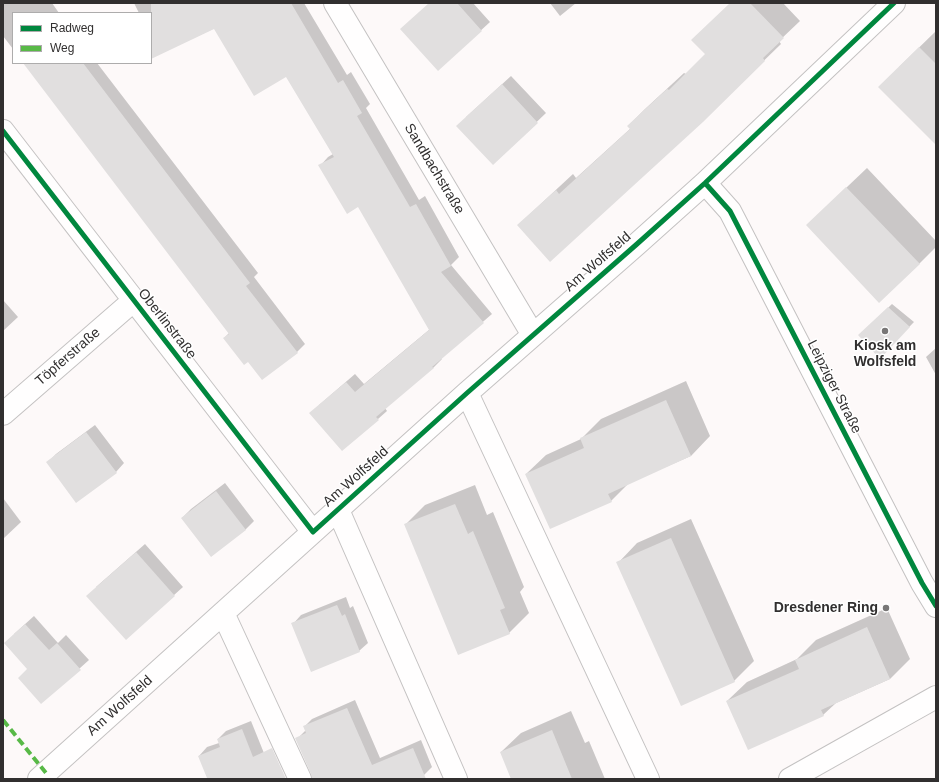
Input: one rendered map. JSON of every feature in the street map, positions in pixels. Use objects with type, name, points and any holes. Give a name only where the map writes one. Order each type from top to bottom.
[{"type":"street","name":"Sandbachstraße","points":[[335,3],[533,335]]},
{"type":"street","name":"Am Wolfsfeld","points":[[44,777],[467,393],[705,183],[894,3]]},
{"type":"street","name":"Oberlinstraße","points":[[3,130],[313,532]]},
{"type":"street","name":"Leipziger Straße","points":[[705,183],[730,211],[922,583],[936,606]]},
{"type":"street","name":"Töpferstraße","points":[[3,414],[133,300]]},
{"type":"street","points":[[467,393],[648,779]]},
{"type":"street","points":[[338,510],[456,779]]},
{"type":"street","points":[[223,613],[300,779]]},
{"type":"street","points":[[790,779],[936,697]]},
{"type":"building","points":[[151,3],[291,3],[338,83],[343,80],[362,113],[357,116],[410,207],[416,204],[451,266],[441,272],[484,323],[376,417],[379,420],[342,451],[309,413],[346,382],[355,392],[429,330],[358,207],[347,214],[318,165],[334,157],[286,77],[254,96],[214,29],[152,59]]},
{"type":"building","points":[[429,3],[457,3],[482,31],[438,71],[400,29]]},
{"type":"building","points":[[730,3],[750,3],[784,38],[763,58],[765,61],[703,122],[550,262],[517,225],[556,190],[559,194],[630,129],[627,126],[667,89],[669,90],[705,54],[691,40]]},
{"type":"building","points":[[919,47],[936,64],[936,145],[878,87]]},
{"type":"building","points":[[24,64],[84,64],[250,283],[246,286],[298,353],[262,380],[248,362],[244,365],[223,338],[229,334]]},
{"type":"building","points":[[502,84],[538,123],[493,165],[456,126]]},
{"type":"building","points":[[846,187],[920,264],[879,303],[806,225]]},
{"type":"building","name":"Kiosk am Wolfsfeld","points":[[888,307],[910,327],[880,359],[858,335]]},
{"type":"building","points":[[666,400],[691,456],[608,494],[612,502],[550,529],[525,474],[584,448],[580,438]]},
{"type":"building","points":[[86,432],[117,473],[76,503],[46,462]]},
{"type":"building","points":[[216,491],[246,530],[211,557],[181,518]]},
{"type":"building","points":[[455,504],[468,534],[473,531],[505,608],[500,610],[510,634],[458,655],[404,524]]},
{"type":"building","points":[[671,538],[735,682],[681,706],[616,562]]},
{"type":"building","points":[[136,552],[175,596],[126,640],[86,596]]},
{"type":"building","points":[[337,605],[342,616],[345,614],[360,652],[311,672],[291,623]]},
{"type":"building","points":[[25,624],[49,650],[57,643],[81,670],[41,704],[18,678],[27,669],[4,643]]},
{"type":"building","points":[[867,627],[890,679],[821,710],[824,716],[748,750],[726,701],[799,669],[795,660]]},
{"type":"building","points":[[347,708],[372,765],[413,748],[426,779],[312,779],[295,738],[306,733],[303,726]]},
{"type":"building","points":[[242,729],[253,757],[272,748],[286,779],[204,779],[207,778],[198,756],[220,747],[217,739]]},
{"type":"building","points":[[552,730],[572,779],[511,779],[500,752]]},
{"type":"marked path","points":[[3,720],[46,773]]},
{"type":"cycle path","points":[[3,131],[313,532],[467,393],[705,183],[894,3]]},
{"type":"cycle path","points":[[705,183],[730,211],[922,583],[936,606]]},
{"type":"place","name":"Kiosk am Wolfsfeld","points":[[885,331]]},
{"type":"place","name":"Dresdener Ring","points":[[886,608]]}]
